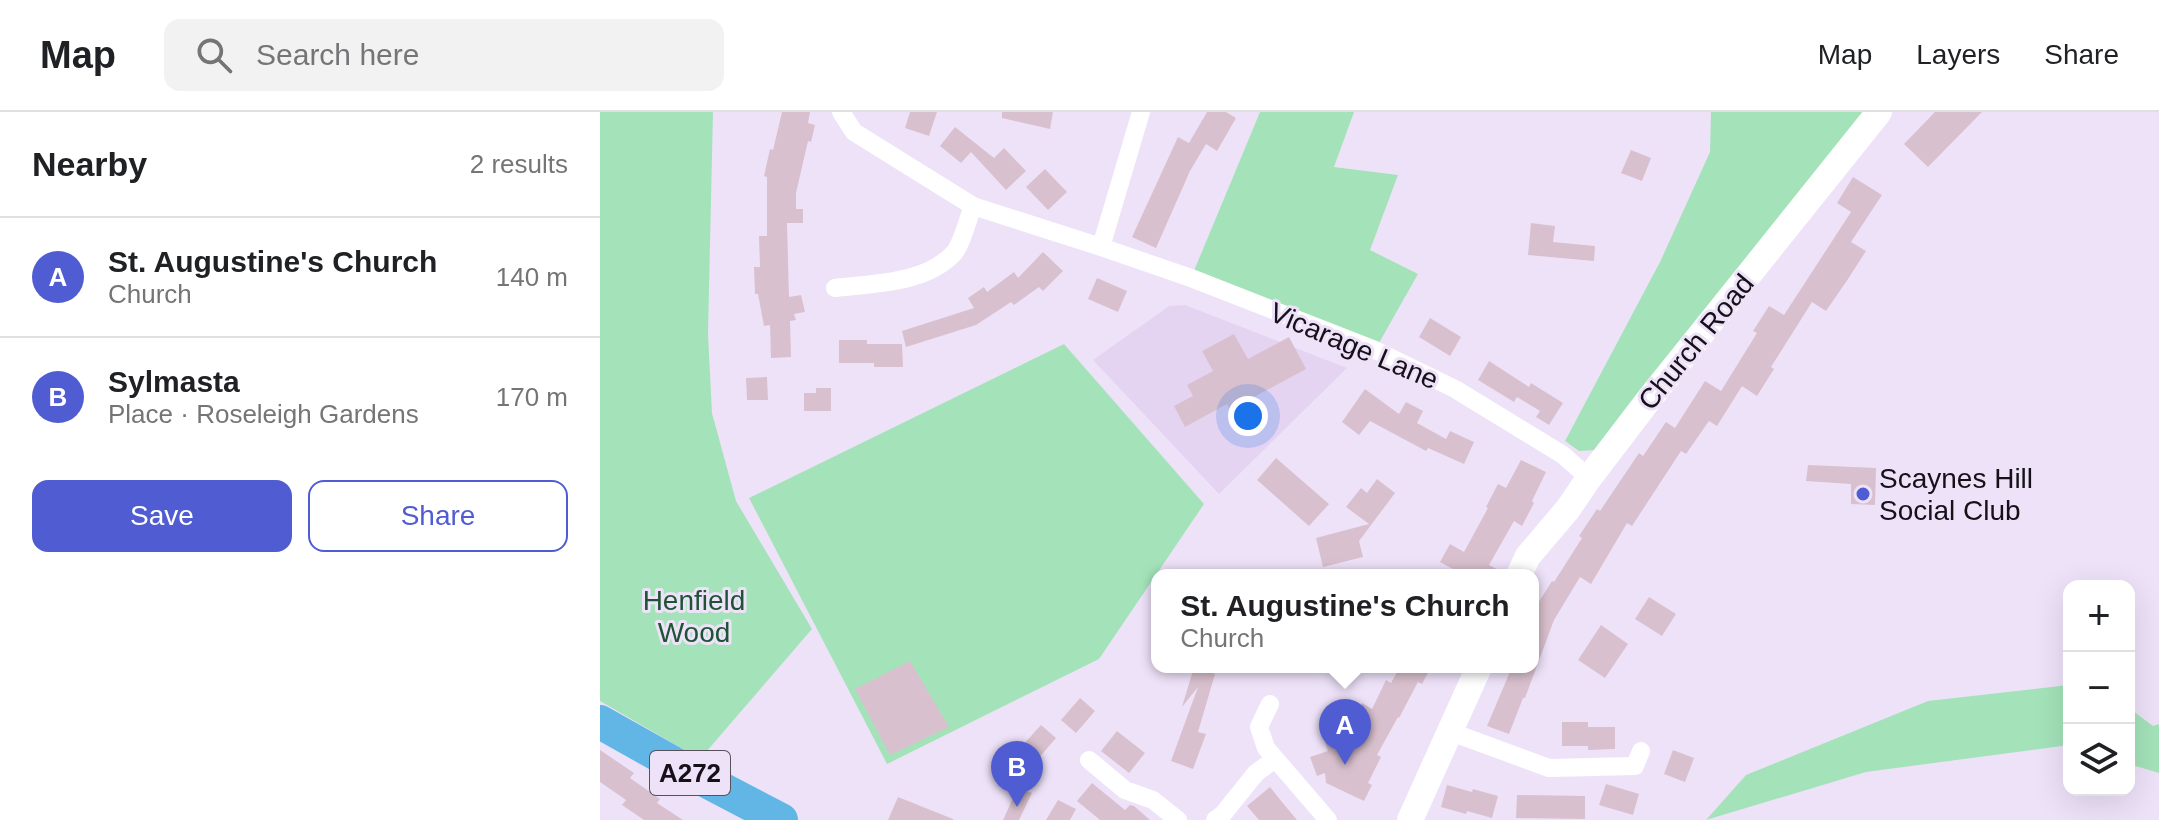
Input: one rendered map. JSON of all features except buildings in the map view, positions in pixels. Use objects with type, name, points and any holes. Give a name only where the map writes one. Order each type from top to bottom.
[{"type":"highway","name":"A272","points":[[600,722],[781,820]]},
{"type":"street","name":"Vicarage Lane","points":[[841,112],[854,132],[973,206],[1191,278],[1375,350],[1455,389],[1563,455],[1589,478]]},
{"type":"street","points":[[1101,247],[1141,112]]},
{"type":"street","name":"Church Road","points":[[1522,569],[1528,556],[1879,112]]},
{"type":"street","points":[[835,288],[897,280],[928,271],[955,252],[973,206]]},
{"type":"street","points":[[1410,820],[1476,673]]},
{"type":"street","points":[[1270,704],[1259,727],[1266,748],[1328,820]]},
{"type":"street","points":[[1451,732],[1549,768],[1635,766],[1641,751]]},
{"type":"street","points":[[1215,820],[1256,773],[1275,759]]},
{"type":"street","points":[[1089,760],[1125,790],[1153,800],[1178,820]]},
{"type":"shaded area","points":[[1185,305],[1347,368],[1219,494],[1093,360],[1169,306]]},
{"type":"green space","name":"Henfield Wood","points":[[600,112],[713,112],[708,334],[712,413],[736,501],[812,629],[700,759],[600,701]]},
{"type":"green space","points":[[1260,112],[1354,112],[1334,167],[1398,175],[1370,250],[1418,274],[1375,350],[1191,278]]},
{"type":"green space","points":[[1711,112],[1879,112],[1612,449],[1579,451],[1565,441],[1660,262],[1710,152]]},
{"type":"green space","points":[[1064,344],[1204,504],[1160,569],[1151,569],[1151,582],[1099,659],[887,764],[749,498]]},
{"type":"green space","points":[[2063,686],[2063,746],[1866,772],[1706,820],[1746,775],[1928,701]]},
{"type":"green space","points":[[2135,712],[2153,726],[2159,724],[2159,773],[2135,766]]},
{"type":"place","name":"Scaynes Hill Social Club","points":[[1863,494]]},
{"type":"place","name":"St. Augustine's Church","points":[[1345,765]]},
{"type":"place","name":"Sylmasta","points":[[1017,807]]}]
